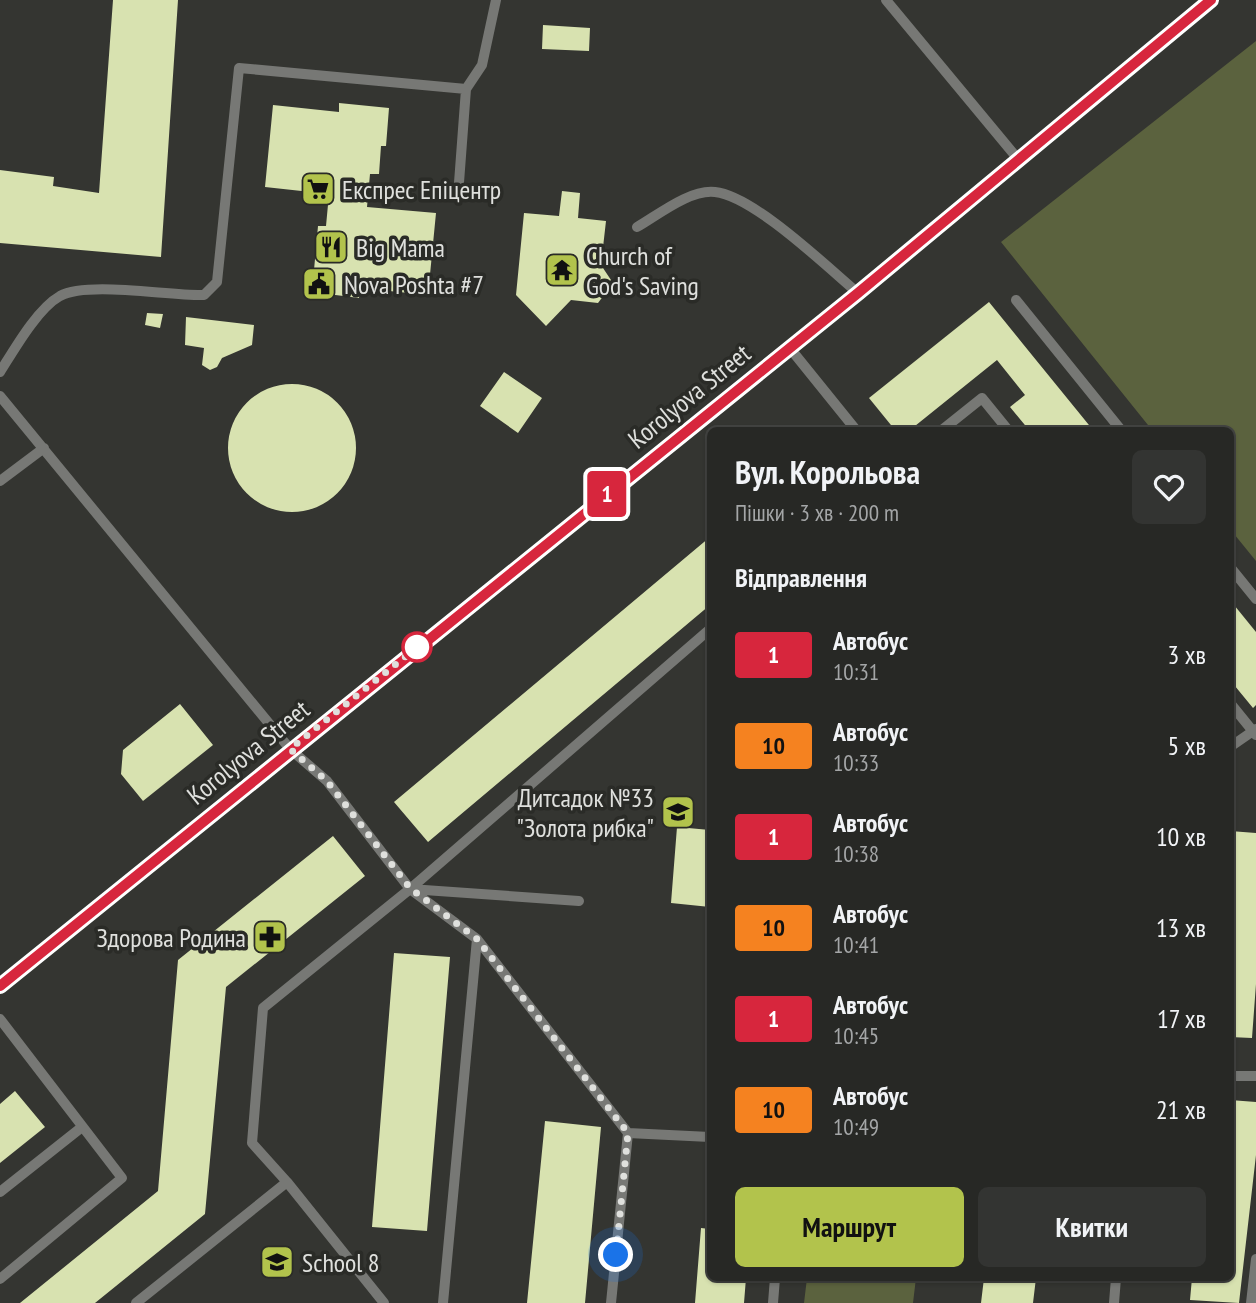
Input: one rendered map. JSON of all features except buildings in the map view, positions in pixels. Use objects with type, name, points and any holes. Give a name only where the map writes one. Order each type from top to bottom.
[{"type":"street","name":"Korolyova Street","points":[[0,986],[290,749],[858,293],[1211,0]]},
{"type":"lane","points":[[458,196],[466,89],[482,65],[495,0]]},
{"type":"lane","points":[[886,0],[1018,159]]},
{"type":"lane","points":[[0,372],[21,337],[57,298],[78,289],[204,295],[217,282],[239,68],[466,89]]},
{"type":"lane","points":[[637,227],[694,195],[714,191],[734,198],[774,222],[858,293]]},
{"type":"lane","points":[[1016,300],[1119,427]]},
{"type":"lane","points":[[789,347],[854,427]]},
{"type":"lane","points":[[0,396],[290,749],[327,781],[410,888],[477,939],[628,1133],[611,1303]]},
{"type":"lane","points":[[946,427],[982,398],[1006,427]]},
{"type":"lane","points":[[0,481],[44,448]]},
{"type":"lane","points":[[1234,572],[1256,599]]},
{"type":"lane","points":[[384,1303],[287,1182],[252,1143],[263,1008],[410,888],[707,632]]},
{"type":"lane","points":[[1234,708],[1255,732],[1234,745]]},
{"type":"lane","points":[[410,888],[579,901]]},
{"type":"lane","points":[[443,1303],[477,939]]},
{"type":"lane","points":[[0,1019],[122,1178],[0,1279]]},
{"type":"lane","points":[[1234,1076],[1256,1076]]},
{"type":"lane","points":[[0,1192],[82,1127]]},
{"type":"lane","points":[[628,1133],[707,1137]]},
{"type":"lane","points":[[136,1303],[287,1182]]},
{"type":"lane","points":[[1251,1303],[1256,1259]]},
{"type":"lane","points":[[773,1303],[775,1281]]},
{"type":"lane","points":[[1114,1303],[1116,1281]]},
{"type":"green space","points":[[1256,41],[1256,561],[1234,534],[1234,427],[1150,427],[1001,242]]},
{"type":"green space","points":[[807,1281],[916,1281],[913,1303],[804,1303]]},
{"type":"bus line","name":"1","points":[[0,986],[290,749],[858,293],[1211,0]]},
{"type":"place","name":"Експрес Епіцентр","points":[[318,189]]},
{"type":"place","name":"Big Mama","points":[[331,247]]},
{"type":"place","name":"Church of God's Saving","points":[[562,270]]},
{"type":"place","name":"Nova Poshta #7","points":[[319,284]]},
{"type":"place","name":"Дитсадок №33 \"Золота рибка\"","points":[[678,812]]},
{"type":"place","name":"Здорова Родина","points":[[270,937]]},
{"type":"place","name":"School 8","points":[[277,1262]]},
{"type":"route","points":[[417,647],[421,644],[290,749],[327,781],[410,888],[477,939],[628,1133],[616,1255]]}]
